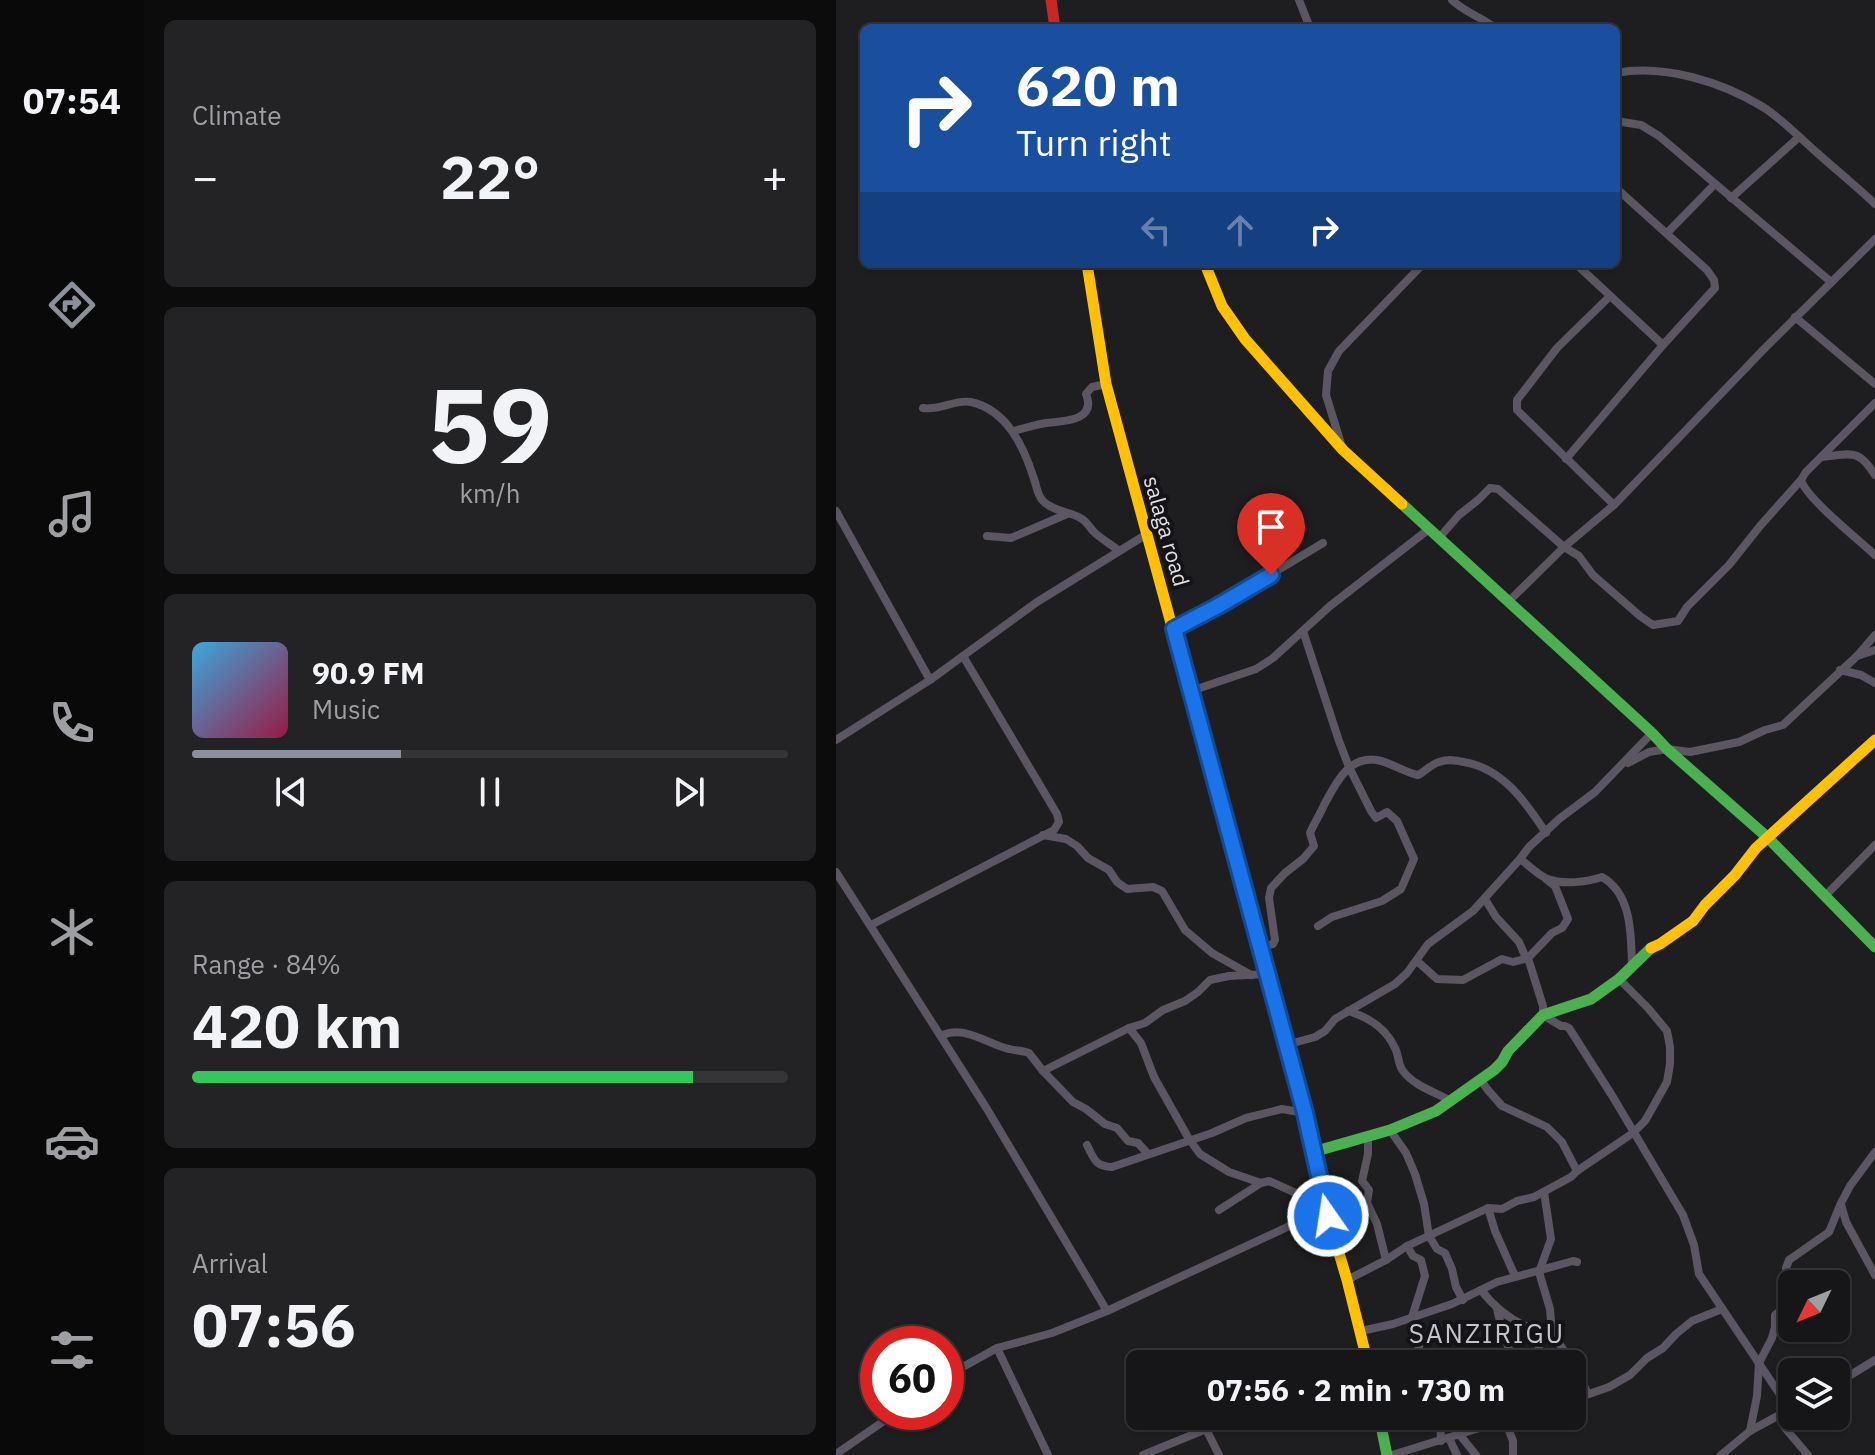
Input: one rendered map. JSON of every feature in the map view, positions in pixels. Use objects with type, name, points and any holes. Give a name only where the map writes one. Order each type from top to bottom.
[{"type":"street","points":[[1051,0],[1054,24]]},
{"type":"street","points":[[1299,0],[1308,24]]},
{"type":"street","points":[[1452,0],[1490,24]]},
{"type":"street","points":[[1620,72],[1653,71],[1685,76],[1739,94],[1767,109],[1875,204]]},
{"type":"street","points":[[1620,122],[1641,125],[1659,136],[1831,282]]},
{"type":"street","points":[[1731,198],[1799,137]]},
{"type":"street","points":[[1667,233],[1715,184]]},
{"type":"street","points":[[1566,459],[1715,288],[1707,270],[1620,192]]},
{"type":"street","points":[[1508,602],[1564,547],[1614,505],[1795,317],[1875,239]]},
{"type":"street","name":"salaga road","points":[[1088,268],[1106,384],[1305,1113],[1328,1216],[1365,1350]]},
{"type":"street","points":[[1207,268],[1222,306],[1245,339],[1343,450],[1667,749],[1767,837],[1875,947]]},
{"type":"street","points":[[1343,450],[1326,395],[1328,371],[1339,351],[1419,268]]},
{"type":"street","points":[[1580,268],[1663,345]]},
{"type":"street","points":[[1610,296],[1557,348],[1517,400],[1517,410],[1614,505]]},
{"type":"street","points":[[1795,317],[1875,384]]},
{"type":"street","points":[[1014,431],[1033,425],[1063,422],[1085,414],[1089,401],[1086,394],[1092,387],[1106,384]]},
{"type":"street","points":[[923,408],[932,410],[962,401],[986,408],[999,416],[1014,431],[1041,500],[1052,508],[1080,517],[1119,551]]},
{"type":"street","points":[[1439,538],[1459,515],[1490,488],[1498,489],[1564,547],[1579,556],[1593,575],[1640,616],[1653,625],[1678,621],[1806,472],[1875,403]]},
{"type":"street","points":[[1821,457],[1850,454],[1864,459],[1875,475]]},
{"type":"street","points":[[1801,480],[1812,498],[1875,555]]},
{"type":"street","points":[[836,511],[930,680]]},
{"type":"street","points":[[987,536],[1011,538],[1068,514]]},
{"type":"street","points":[[1191,691],[1256,669],[1273,658],[1330,606],[1429,529]]},
{"type":"street","points":[[836,740],[930,680],[1037,602],[1147,534]]},
{"type":"street","points":[[1174,629],[1323,543]]},
{"type":"street","points":[[1303,631],[1349,767],[1376,818],[1387,812],[1397,821],[1414,859],[1401,889],[1382,901],[1332,917],[1318,926]]},
{"type":"street","points":[[1622,765],[1649,752],[1667,749],[1690,752],[1722,746],[1783,725],[1857,656],[1875,635]]},
{"type":"street","points":[[1857,656],[1875,650]]},
{"type":"street","points":[[871,925],[1054,830],[1059,822],[963,656]]},
{"type":"street","points":[[1840,670],[1861,675],[1875,683]]},
{"type":"street","points":[[1286,1045],[1315,1037],[1335,1019],[1395,984],[1428,944],[1456,925],[1485,899],[1529,847],[1595,792],[1652,733]]},
{"type":"street","points":[[1313,1152],[1368,1138],[1436,1111],[1494,1070],[1543,1015],[1591,999],[1619,979],[1638,957],[1693,921],[1767,837],[1875,740]]},
{"type":"street","points":[[1259,948],[1273,944],[1275,940],[1269,898],[1271,888],[1314,846],[1310,833],[1315,820],[1337,780],[1361,760],[1384,762],[1418,775],[1438,762],[1451,760],[1480,764],[1501,778],[1528,804],[1546,833]]},
{"type":"street","points":[[1043,835],[1066,839],[1077,846],[1088,858],[1109,870],[1117,882],[1127,889],[1153,887],[1162,891],[1185,930],[1212,953],[1251,975]]},
{"type":"street","points":[[1825,896],[1875,845]]},
{"type":"street","points":[[1417,961],[1437,979],[1463,980],[1502,959],[1513,962],[1527,958],[1552,933],[1562,928],[1568,919],[1555,886],[1520,859]]},
{"type":"street","points":[[836,872],[987,1109],[1107,1311]]},
{"type":"street","points":[[1546,879],[1562,882],[1602,877],[1611,882],[1627,909],[1632,966]]},
{"type":"street","points":[[1485,899],[1496,917],[1519,942],[1543,1006],[1543,1015]]},
{"type":"street","points":[[1043,1071],[1145,1023],[1163,1010],[1185,1001],[1210,980],[1266,974]]},
{"type":"street","points":[[1347,1280],[1407,1246],[1488,1208],[1502,1209],[1544,1192],[1571,1177],[1645,1121],[1667,1082],[1670,1047],[1667,1031],[1619,979]]},
{"type":"street","points":[[1348,1011],[1364,1016],[1385,1032],[1396,1049],[1401,1069],[1413,1082],[1451,1101]]},
{"type":"street","points":[[1543,1015],[1569,1028],[1613,1097],[1683,1215],[1694,1245],[1699,1274],[1778,1392]]},
{"type":"street","points":[[1129,1028],[1141,1043],[1154,1077],[1200,1154],[1229,1172],[1261,1183]]},
{"type":"street","points":[[941,1036],[948,1032],[967,1034],[1029,1053],[1073,1102],[1105,1124],[1117,1128],[1128,1141],[1138,1143],[1148,1154]]},
{"type":"street","points":[[1481,1080],[1502,1106],[1547,1127],[1562,1142],[1577,1171]]},
{"type":"street","points":[[1087,1145],[1097,1163],[1112,1167],[1212,1133],[1246,1118],[1282,1109],[1305,1113]]},
{"type":"street","points":[[1390,1130],[1406,1153],[1415,1174],[1429,1236],[1437,1249],[1445,1253],[1463,1300]]},
{"type":"street","points":[[1368,1138],[1362,1181],[1369,1190],[1367,1203],[1377,1224],[1386,1260]]},
{"type":"street","points":[[1750,1431],[1759,1363],[1772,1338],[1775,1315],[1790,1304],[1786,1268],[1789,1260],[1829,1232],[1850,1186],[1875,1152]]},
{"type":"street","points":[[1219,1210],[1269,1181],[1298,1194],[1304,1214],[1328,1216]]},
{"type":"street","points":[[1544,1192],[1551,1239],[1539,1272],[1550,1309],[1552,1333],[1575,1367],[1588,1394],[1630,1375],[1692,1321],[1722,1309]]},
{"type":"street","points":[[1841,1203],[1846,1222],[1875,1275]]},
{"type":"street","points":[[1488,1208],[1515,1276]]},
{"type":"street","points":[[964,1366],[997,1348],[1052,1333],[1107,1311],[1311,1216]]},
{"type":"street","points":[[1407,1246],[1413,1256],[1421,1260],[1425,1276],[1412,1317],[1420,1342],[1418,1350]]},
{"type":"street","points":[[1361,1331],[1463,1300],[1515,1276],[1577,1262]]},
{"type":"street","points":[[1481,1290],[1508,1318],[1537,1331],[1552,1333]]},
{"type":"street","points":[[1497,1308],[1509,1350]]},
{"type":"street","points":[[1537,1331],[1540,1350]]},
{"type":"street","points":[[997,1348],[1048,1455]]},
{"type":"street","points":[[1850,1375],[1875,1360]]},
{"type":"street","points":[[1721,1455],[1750,1431],[1778,1416]]},
{"type":"street","points":[[836,1454],[871,1430]]},
{"type":"street","points":[[1143,1455],[1204,1430]]},
{"type":"street","points":[[1206,1430],[1219,1455]]},
{"type":"street","points":[[1383,1430],[1390,1455],[1470,1430]]},
{"type":"street","points":[[1443,1430],[1445,1440],[1457,1455]]},
{"type":"street","points":[[1506,1430],[1513,1441],[1513,1455]]},
{"type":"street","points":[[1787,1430],[1808,1455]]},
{"type":"street","points":[[1459,1434],[1476,1455]]},
{"type":"traffic: fast","points":[[1402,504],[1767,837],[1875,947]]},
{"type":"traffic: fast","points":[[1181,660],[1305,1115]]},
{"type":"traffic: fast","points":[[1313,1152],[1390,1130],[1436,1111],[1494,1070],[1543,1015],[1591,999],[1619,979],[1651,948]]},
{"type":"traffic: fast","points":[[1382,1430],[1387,1455]]},
{"type":"traffic: slow","points":[[1088,268],[1106,384],[1181,660]]},
{"type":"traffic: slow","points":[[1207,268],[1222,306],[1245,339],[1343,450],[1402,504]]},
{"type":"traffic: slow","points":[[1651,948],[1693,921],[1756,848],[1875,740]]},
{"type":"traffic: slow","points":[[1305,1115],[1328,1216],[1364,1350]]},
{"type":"traffic: jam","points":[[1051,0],[1054,24]]},
{"type":"district","name":"SANZIRIGU","points":[[1487,1333]]},
{"type":"route","points":[[1271,575],[1174,629],[1305,1113],[1328,1216]]}]
